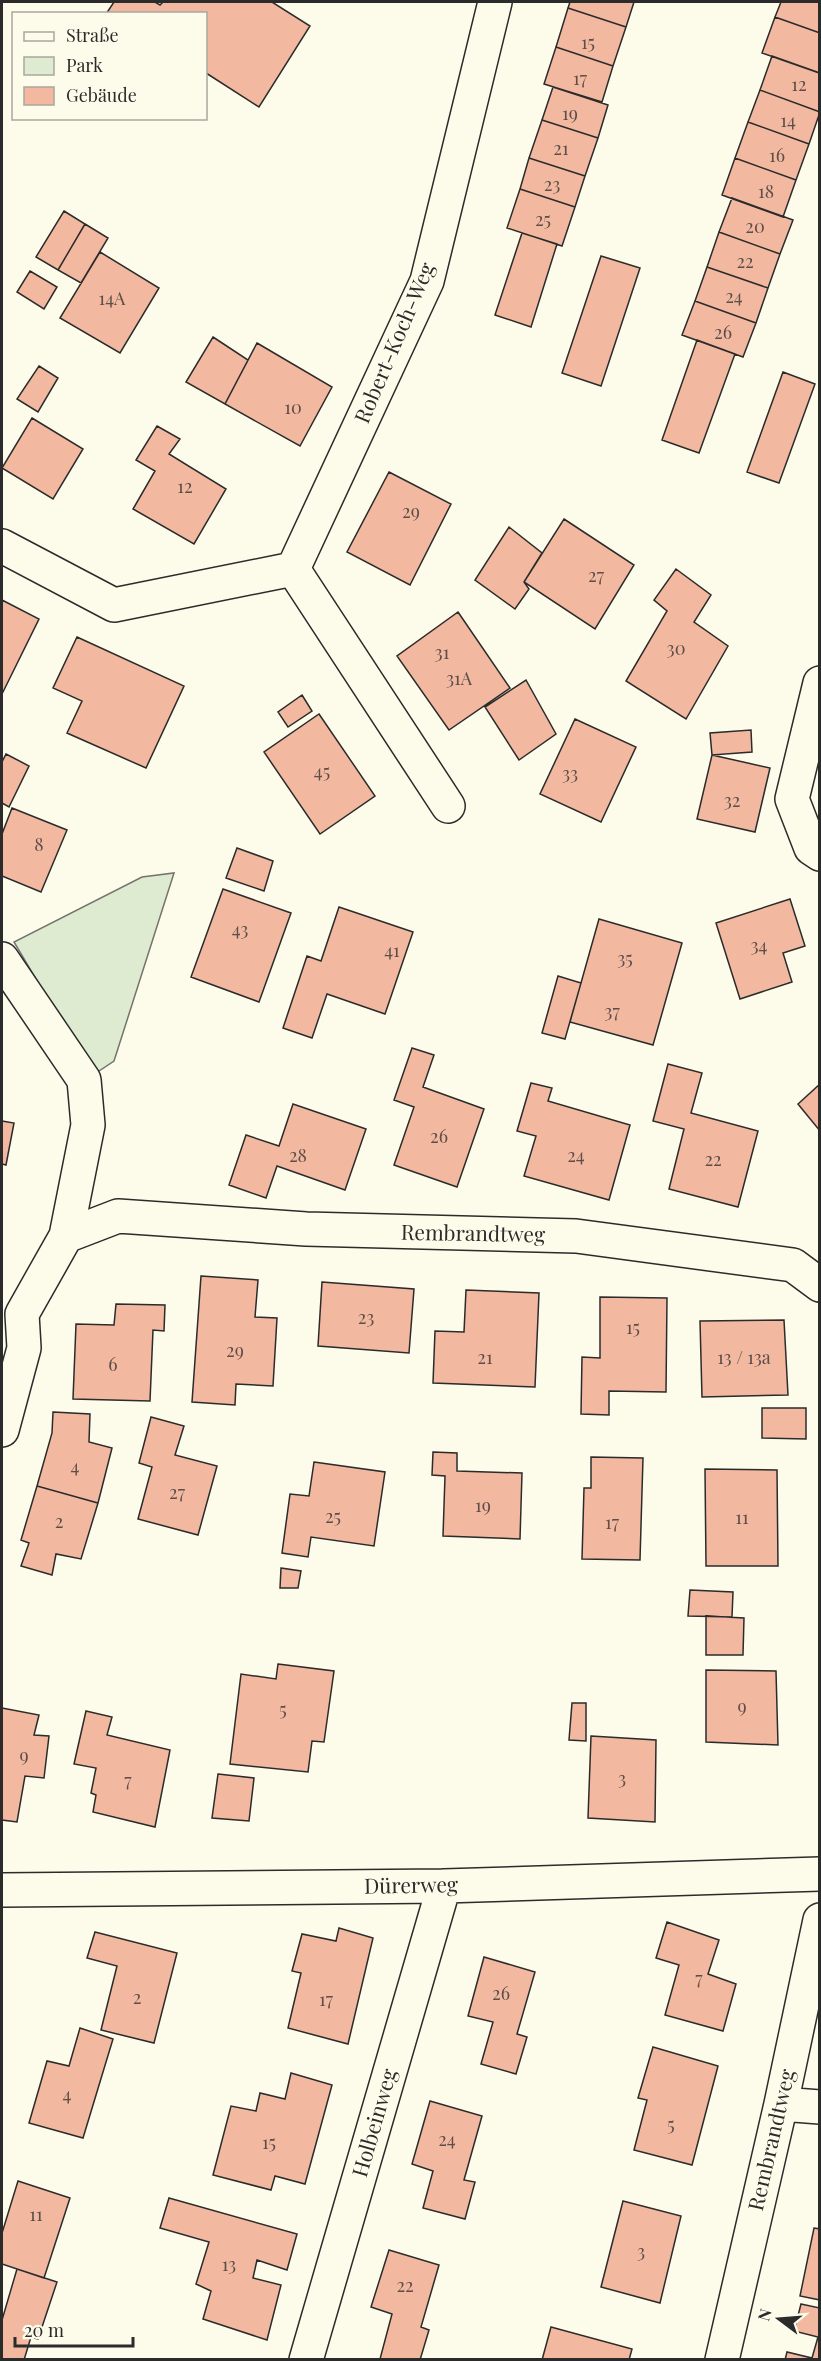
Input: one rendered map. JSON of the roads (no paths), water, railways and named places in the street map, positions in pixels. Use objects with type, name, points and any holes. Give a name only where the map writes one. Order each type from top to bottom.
[{"type":"street","name":"Robert-Koch-Weg","points":[[293,569],[427,281],[495,2]]},
{"type":"street","points":[[2,546],[114,605],[293,569],[448,806]]},
{"type":"street","points":[[819,683],[792,799],[811,848],[819,854]]},
{"type":"street","points":[[2,959],[84,1080],[88,1125],[66,1236],[12,1303],[24,1348],[2,1430]]},
{"type":"street","points":[[79,1174],[118,1216]]},
{"type":"street","name":"Rembrandtweg","points":[[66,1236],[118,1216],[306,1229],[576,1236],[794,1264],[819,1285]]},
{"type":"street","name":"Dürerweg","points":[[2,1890],[444,1886],[819,1875]]},
{"type":"street","name":"Holbeinweg","points":[[306,2360],[444,1886]]},
{"type":"street","name":"Rembrandtweg","points":[[722,2360],[781,2104],[819,1920]]},
{"type":"street","points":[[781,2104],[819,2107]]}]
